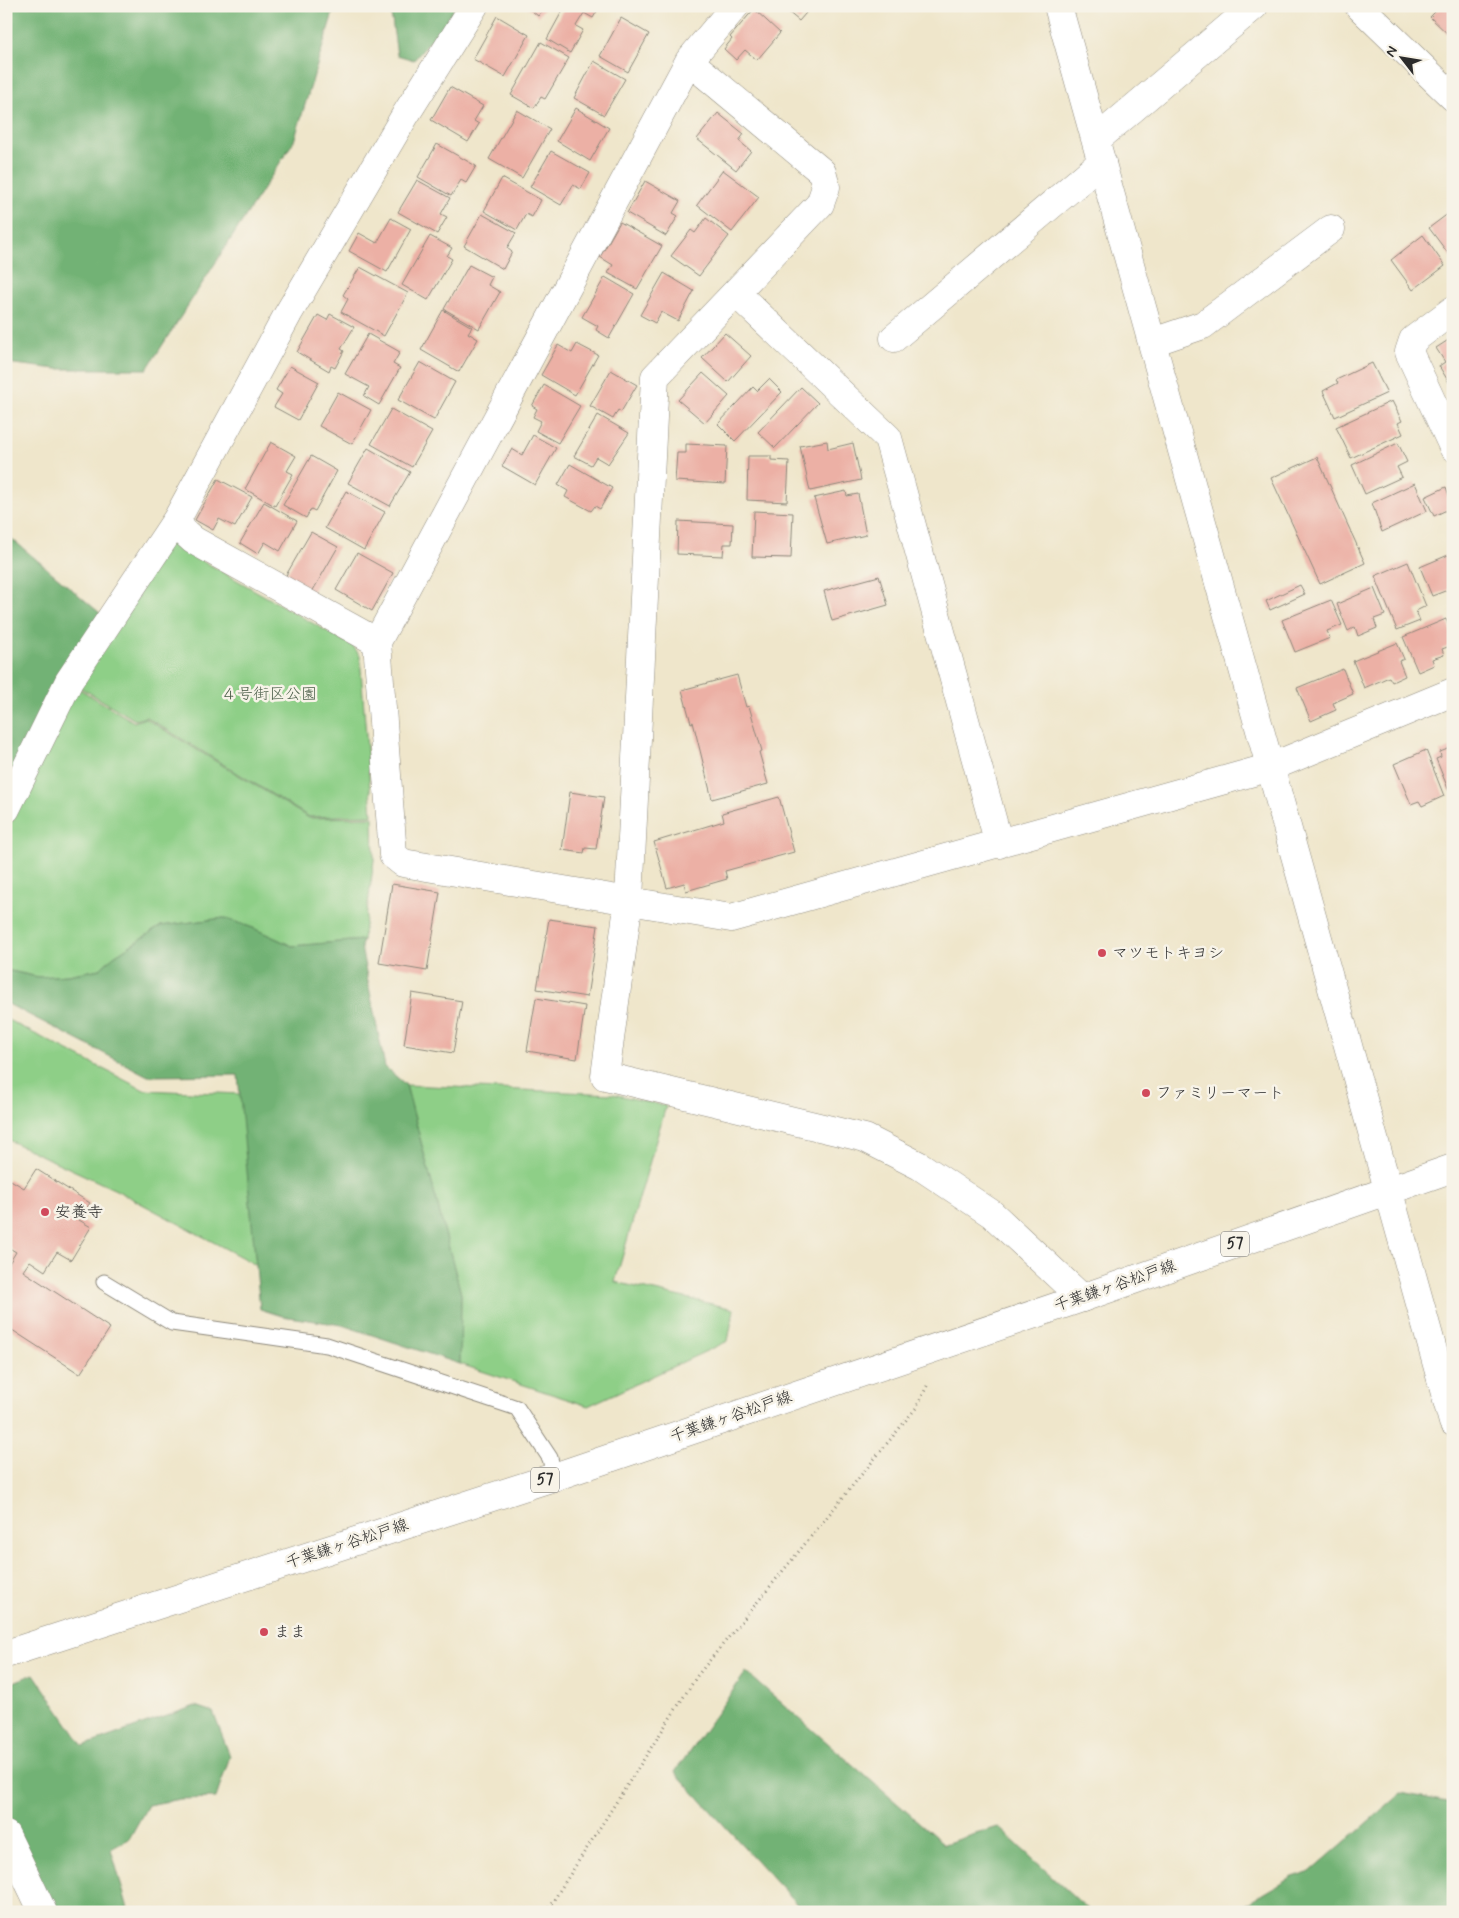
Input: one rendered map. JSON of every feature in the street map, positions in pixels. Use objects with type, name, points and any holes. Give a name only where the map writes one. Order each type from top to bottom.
[{"type":"street","points":[[6,809],[69,681],[177,519],[288,314],[406,114],[474,6]]},
{"type":"street","points":[[735,6],[689,61],[377,642],[394,855],[403,863],[731,918],[1272,767],[1453,692]]},
{"type":"street","points":[[1058,6],[1272,767],[1453,1422]]},
{"type":"street","points":[[894,338],[1099,151],[1254,6]]},
{"type":"street","points":[[1360,6],[1453,97]]},
{"type":"street","points":[[689,61],[822,172],[826,187],[820,204],[654,377],[629,900],[605,1076],[864,1138],[920,1166],[992,1214],[1082,1298]]},
{"type":"street","points":[[1153,342],[1202,325],[1331,229]]},
{"type":"street","points":[[736,293],[888,438],[999,844]]},
{"type":"street","points":[[1453,310],[1413,340],[1409,352],[1453,447]]},
{"type":"street","points":[[177,519],[182,530],[193,540],[377,642]]},
{"type":"street","name":"千葉鎌ヶ谷松戸線","points":[[6,1654],[554,1477],[1082,1298],[1453,1168]]},
{"type":"street","points":[[6,1835],[43,1912]]},
{"type":"lane","points":[[104,1282],[172,1323],[328,1344],[517,1408],[550,1458],[554,1477]]},
{"type":"path","points":[[546,1912],[697,1676],[916,1408],[930,1379],[942,1346]]},
{"type":"green space","points":[[6,6],[335,6],[294,141],[147,369],[57,369],[6,363]]},
{"type":"green space","points":[[395,6],[455,6],[447,22],[414,60],[397,55],[391,13]]},
{"type":"green space","points":[[6,534],[100,613],[6,792]]},
{"type":"green space","name":"４号街区公園","points":[[168,541],[353,646],[360,656],[372,815],[309,817],[146,717],[135,720],[76,685]]},
{"type":"green space","points":[[76,687],[134,722],[145,718],[309,818],[373,817],[374,860],[363,940],[292,946],[253,928],[224,918],[161,926],[114,956],[100,969],[68,975],[38,977],[6,970],[6,817]]},
{"type":"green space","points":[[224,918],[253,928],[292,946],[363,940],[361,947],[385,1067],[406,1085],[461,1294],[460,1364],[342,1325],[282,1316],[260,1309],[238,1075],[148,1076],[6,1003],[6,970],[38,977],[68,975],[100,969],[114,956],[161,926]]},
{"type":"green space","points":[[6,1019],[144,1090],[241,1094],[256,1265],[116,1190],[6,1139]]},
{"type":"green space","points":[[406,1085],[613,1094],[666,1106],[615,1282],[734,1309],[728,1341],[588,1406],[460,1364],[461,1294]]},
{"type":"green space","points":[[746,1672],[944,1844],[998,1827],[1091,1912],[804,1912],[675,1772]]},
{"type":"green space","points":[[34,1674],[83,1746],[195,1706],[213,1712],[230,1756],[216,1798],[180,1799],[148,1805],[129,1839],[111,1849],[129,1912],[53,1912],[6,1816],[6,1685]]},
{"type":"green space","points":[[1401,1793],[1453,1803],[1453,1912],[1233,1912],[1292,1877],[1311,1871]]},
{"type":"building","points":[[526,6],[546,6],[538,16]]},
{"type":"building","points":[[565,6],[600,6],[593,18],[584,13],[576,26],[583,30],[570,53],[547,39]]},
{"type":"building","points":[[781,6],[812,6],[799,21]]},
{"type":"building","points":[[1441,6],[1453,6],[1453,39],[1430,17]]},
{"type":"building","points":[[754,9],[780,33],[757,60],[745,50],[736,60],[724,49],[732,39],[730,37]]},
{"type":"building","points":[[497,16],[529,35],[505,77],[473,59]]},
{"type":"building","points":[[621,18],[649,34],[628,72],[600,56]]},
{"type":"building","points":[[541,42],[569,58],[545,99],[541,97],[534,108],[511,95]]},
{"type":"building","points":[[594,61],[625,79],[604,115],[574,98]]},
{"type":"building","points":[[450,87],[483,106],[474,121],[479,124],[468,142],[431,120]]},
{"type":"building","points":[[576,108],[609,128],[590,161],[557,141]]},
{"type":"building","points":[[517,110],[550,129],[522,178],[489,159]]},
{"type":"building","points":[[718,113],[744,134],[739,141],[751,151],[736,170],[697,139]]},
{"type":"building","points":[[437,144],[476,166],[466,183],[461,180],[451,196],[418,177]]},
{"type":"building","points":[[551,151],[590,173],[581,189],[573,185],[561,205],[530,187]]},
{"type":"building","points":[[723,170],[759,197],[732,232],[697,205]]},
{"type":"building","points":[[502,178],[541,200],[532,217],[526,214],[517,230],[484,211]]},
{"type":"building","points":[[417,180],[450,198],[441,214],[447,217],[437,234],[398,212]]},
{"type":"building","points":[[645,181],[680,201],[673,213],[678,216],[666,236],[627,213]]},
{"type":"building","points":[[1453,210],[1453,260],[1429,228]]},
{"type":"building","points":[[482,214],[516,233],[507,248],[512,252],[503,269],[464,246]]},
{"type":"building","points":[[391,218],[411,229],[387,272],[349,251],[359,233],[377,243]]},
{"type":"building","points":[[706,218],[729,236],[699,276],[671,256],[691,230],[695,233]]},
{"type":"building","points":[[620,222],[662,246],[637,289],[608,273],[613,265],[600,257]]},
{"type":"building","points":[[1423,235],[1445,266],[1413,290],[1391,260]]},
{"type":"building","points":[[430,236],[452,248],[447,256],[452,259],[428,300],[402,285]]},
{"type":"building","points":[[469,265],[492,277],[488,285],[500,292],[479,329],[444,309]]},
{"type":"building","points":[[360,267],[408,293],[384,336],[341,312],[348,299],[343,295]]},
{"type":"building","points":[[664,273],[694,291],[678,321],[661,312],[655,323],[640,315]]},
{"type":"building","points":[[605,277],[634,294],[609,338],[596,330],[598,326],[582,317]]},
{"type":"building","points":[[443,310],[472,327],[468,333],[478,339],[459,372],[421,350]]},
{"type":"building","points":[[330,314],[354,327],[341,349],[344,351],[335,368],[331,366],[329,371],[297,352],[318,315],[327,320]]},
{"type":"building","points":[[725,333],[751,356],[728,382],[702,358]]},
{"type":"building","points":[[368,334],[400,352],[393,364],[400,368],[379,405],[364,396],[369,387],[345,374]]},
{"type":"building","points":[[1453,337],[1453,382],[1450,384],[1439,366],[1445,362],[1436,348]]},
{"type":"building","points":[[577,344],[598,355],[575,395],[541,375],[558,345],[572,353]]},
{"type":"building","points":[[420,362],[455,382],[434,420],[398,400]]},
{"type":"building","points":[[1372,363],[1387,393],[1335,417],[1323,391],[1338,383],[1336,380]]},
{"type":"building","points":[[290,366],[319,382],[298,420],[274,407],[282,394],[276,390]]},
{"type":"building","points":[[611,370],[637,385],[621,412],[618,410],[613,419],[590,406]]},
{"type":"building","points":[[703,373],[729,396],[705,423],[678,400]]},
{"type":"building","points":[[769,379],[782,392],[735,441],[718,424],[753,387],[757,391]]},
{"type":"building","points":[[544,385],[580,406],[558,443],[536,431],[541,421],[533,417],[537,409],[532,406]]},
{"type":"building","points":[[801,387],[818,403],[775,448],[758,432]]},
{"type":"building","points":[[338,392],[371,410],[352,444],[319,426]]},
{"type":"building","points":[[1392,401],[1402,421],[1398,423],[1403,434],[1351,458],[1336,427]]},
{"type":"building","points":[[391,409],[432,432],[412,467],[371,444]]},
{"type":"building","points":[[598,415],[629,433],[608,464],[596,457],[591,465],[574,456]]},
{"type":"building","points":[[533,435],[556,448],[535,485],[502,466],[512,449],[522,455]]},
{"type":"building","points":[[827,441],[828,449],[853,443],[861,480],[810,491],[800,446]]},
{"type":"building","points":[[271,442],[296,456],[287,471],[293,474],[275,506],[245,489]]},
{"type":"building","points":[[1398,443],[1407,462],[1397,467],[1402,477],[1365,494],[1352,465]]},
{"type":"building","points":[[686,444],[727,446],[725,484],[675,481],[677,453],[686,453]]},
{"type":"building","points":[[368,448],[410,472],[390,506],[348,483]]},
{"type":"building","points":[[311,456],[337,471],[315,511],[311,509],[306,518],[283,505]]},
{"type":"building","points":[[748,456],[771,456],[771,460],[789,461],[787,502],[747,500]]},
{"type":"building","points":[[1317,457],[1365,563],[1320,584],[1271,478]]},
{"type":"building","points":[[570,464],[612,488],[600,509],[595,506],[591,511],[565,497],[568,491],[558,485]]},
{"type":"building","points":[[218,479],[252,497],[235,527],[219,519],[213,530],[195,520]]},
{"type":"building","points":[[1415,483],[1427,511],[1382,532],[1372,503]]},
{"type":"building","points":[[1446,487],[1453,507],[1434,516],[1425,497]]},
{"type":"building","points":[[346,491],[385,512],[364,550],[325,528]]},
{"type":"building","points":[[846,491],[847,496],[858,494],[866,535],[827,544],[814,498]]},
{"type":"building","points":[[264,502],[297,521],[280,551],[265,542],[258,554],[240,543]]},
{"type":"building","points":[[754,511],[793,513],[791,558],[752,557]]},
{"type":"building","points":[[678,521],[733,524],[732,544],[724,544],[723,556],[677,554]]},
{"type":"building","points":[[311,532],[338,547],[312,592],[285,577]]},
{"type":"building","points":[[357,553],[393,573],[372,611],[336,590]]},
{"type":"building","points":[[1453,553],[1453,588],[1432,596],[1420,567]]},
{"type":"building","points":[[1408,562],[1426,606],[1416,611],[1420,621],[1397,630],[1375,576]]},
{"type":"building","points":[[879,576],[888,605],[832,621],[824,591]]},
{"type":"building","points":[[1300,585],[1305,594],[1270,610],[1266,601]]},
{"type":"building","points":[[1374,588],[1385,615],[1374,619],[1377,628],[1358,636],[1355,627],[1348,631],[1337,604]]},
{"type":"building","points":[[1331,600],[1342,625],[1327,631],[1330,638],[1295,652],[1282,620]]},
{"type":"building","points":[[1446,619],[1453,636],[1453,645],[1442,649],[1444,655],[1432,659],[1434,665],[1418,672],[1403,637]]},
{"type":"building","points":[[1397,643],[1404,659],[1399,661],[1405,676],[1392,682],[1389,677],[1364,688],[1353,661]]},
{"type":"building","points":[[1343,669],[1353,694],[1333,703],[1336,710],[1311,721],[1297,688]]},
{"type":"building","points":[[737,675],[746,707],[749,706],[762,751],[759,752],[768,784],[712,799],[693,722],[691,723],[682,690]]},
{"type":"building","points":[[1453,747],[1453,789],[1449,791],[1436,759],[1441,757],[1440,752]]},
{"type":"building","points":[[1426,750],[1444,796],[1422,806],[1419,801],[1411,804],[1394,764]]},
{"type":"building","points":[[570,792],[604,797],[596,849],[585,848],[584,853],[562,850]]},
{"type":"building","points":[[779,797],[794,852],[725,871],[727,879],[686,891],[684,883],[667,888],[654,842],[724,821],[722,813]]},
{"type":"building","points":[[392,884],[440,892],[427,971],[379,963]]},
{"type":"building","points":[[549,919],[598,926],[587,997],[537,989]]},
{"type":"building","points":[[412,993],[462,1001],[453,1053],[404,1045]]},
{"type":"building","points":[[536,998],[585,1006],[577,1059],[527,1051]]},
{"type":"building","points":[[36,1169],[90,1203],[79,1220],[91,1227],[71,1260],[57,1252],[45,1271],[30,1261],[23,1271],[110,1328],[80,1374],[6,1326],[6,1264],[8,1265],[16,1252],[6,1246],[6,1183],[9,1179],[24,1188]]},
{"type":"place","name":"マツモトキヨシ","points":[[1102,953]]},
{"type":"place","name":"ファミリーマート","points":[[1146,1093]]},
{"type":"place","name":"安養寺","points":[[45,1212]]},
{"type":"place","name":"まま","points":[[264,1632]]}]
